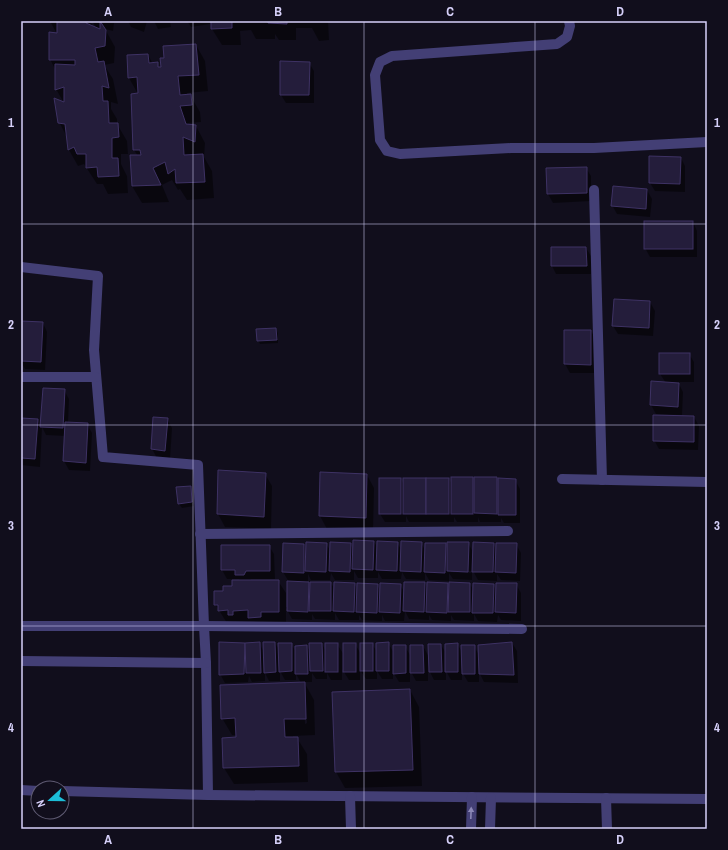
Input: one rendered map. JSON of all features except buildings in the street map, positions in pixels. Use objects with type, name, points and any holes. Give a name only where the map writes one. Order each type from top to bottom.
[{"type":"street","points":[[569,21],[570,26],[567,37],[557,44],[392,56],[380,62],[375,75],[380,140],[387,151],[400,154],[511,148],[594,148],[707,142]]},
{"type":"street","points":[[594,190],[602,480]]},
{"type":"street","points":[[21,267],[98,276],[94,350],[103,457],[198,465],[206,663],[208,795]]},
{"type":"street","points":[[21,377],[96,377]]},
{"type":"street","points":[[562,479],[707,482]]},
{"type":"street","points":[[200,534],[508,531]]},
{"type":"street","points":[[21,626],[522,629]]},
{"type":"street","points":[[21,661],[206,663]]},
{"type":"street","points":[[70,791],[208,795],[707,799]]},
{"type":"street","points":[[350,796],[351,829]]},
{"type":"street","points":[[471,829],[472,797]]},
{"type":"street","points":[[490,829],[491,798]]},
{"type":"street","points":[[606,798],[607,829]]}]
